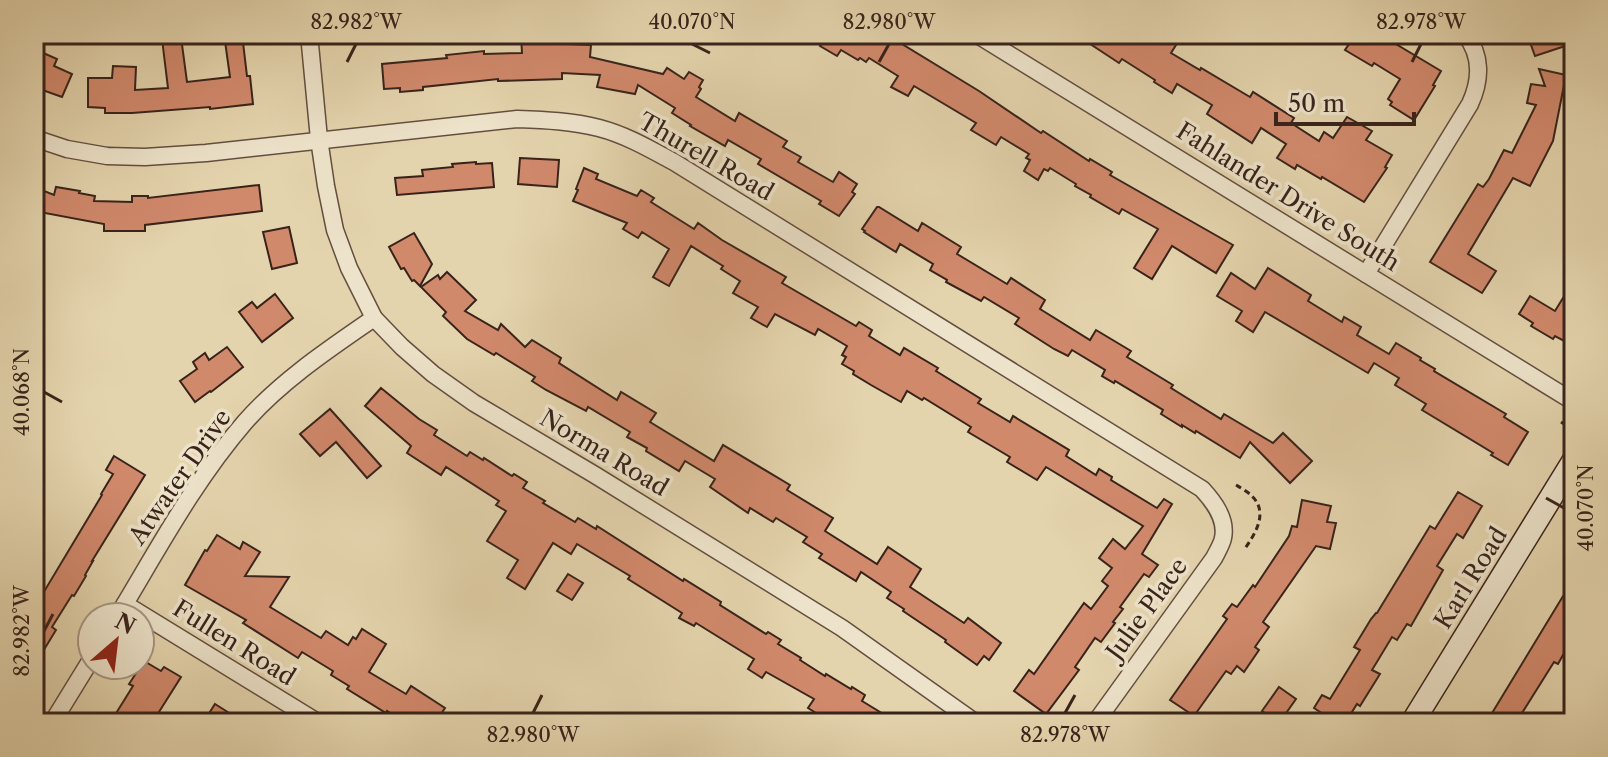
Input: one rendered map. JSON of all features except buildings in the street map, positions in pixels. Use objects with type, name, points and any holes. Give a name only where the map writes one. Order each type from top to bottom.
[{"type":"main road","name":"Karl Road","points":[[1412,723],[1574,460]]},
{"type":"street","name":"Norma Road","points":[[309,34],[319,139],[335,230],[349,268],[374,318],[402,347],[474,403],[842,628],[976,723]]},
{"type":"street","name":"Fahlander Drive South","points":[[976,34],[1574,402]]},
{"type":"street","points":[[1366,274],[1477,90],[1477,59],[1465,34]]},
{"type":"street","name":"Thurell Road","points":[[34,138],[93,154],[145,157],[517,119],[564,121],[599,128],[636,142],[674,162],[1202,489],[1222,517]]},
{"type":"street","name":"Atwater Drive","points":[[127,601],[187,503],[247,420],[309,364],[374,318]]},
{"type":"street","name":"Julie Place","points":[[1095,723],[1214,558],[1223,538],[1222,517]]},
{"type":"street","name":"Fullen Road","points":[[156,630],[319,723]]},
{"type":"street","points":[[52,723],[78,681]]},
{"type":"path","points":[[1561,422],[1570,428]]},
{"type":"path","points":[[1236,485],[1253,496],[1259,507],[1259,524],[1244,550]]}]
